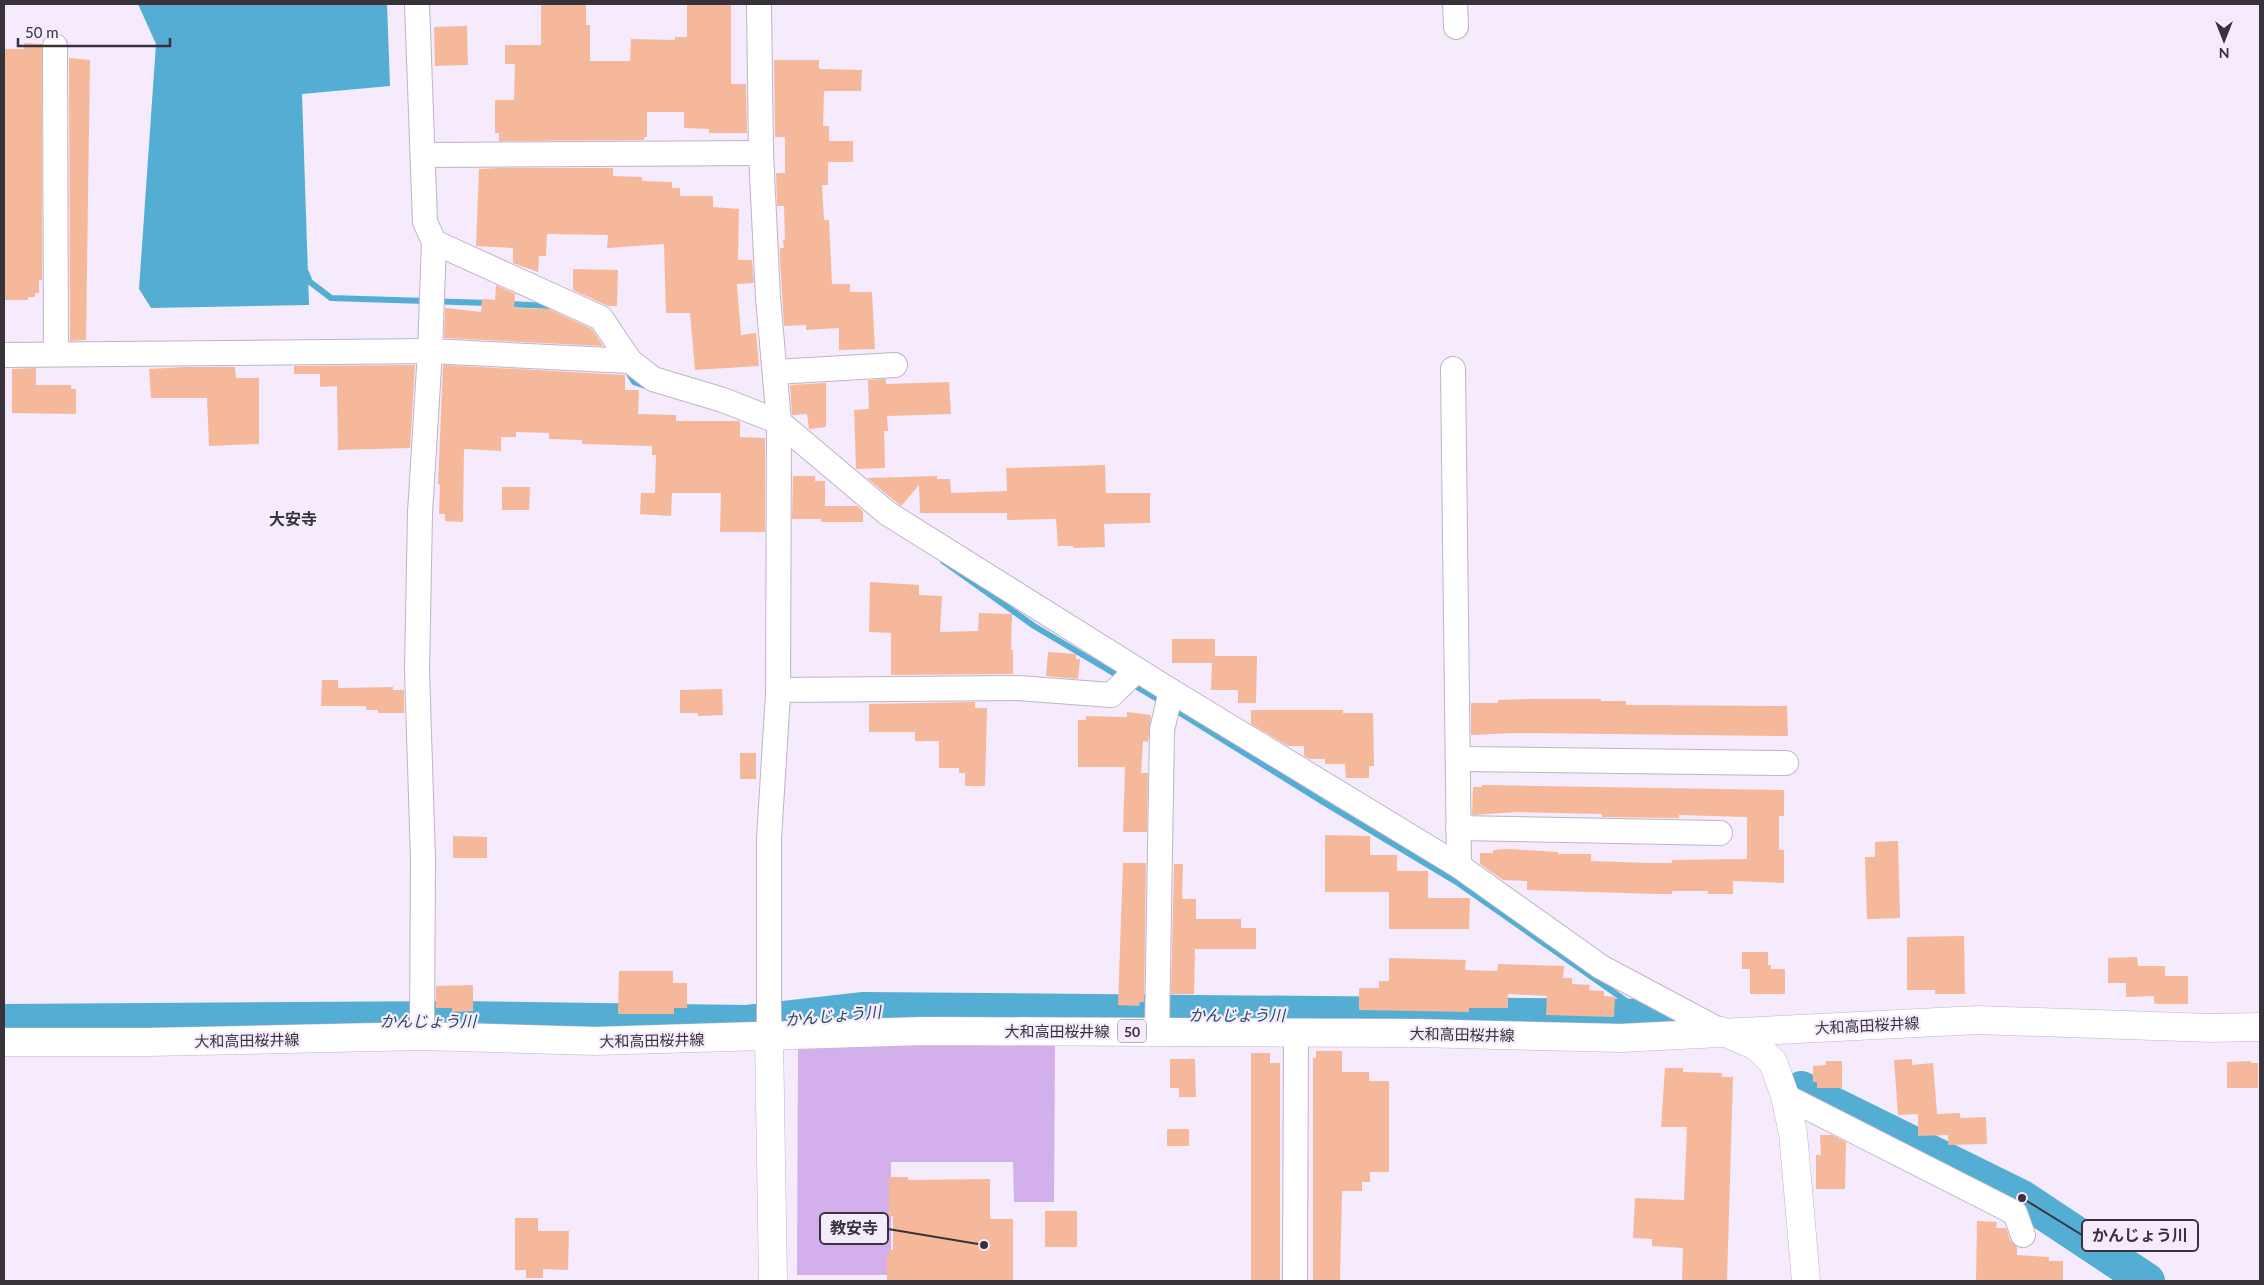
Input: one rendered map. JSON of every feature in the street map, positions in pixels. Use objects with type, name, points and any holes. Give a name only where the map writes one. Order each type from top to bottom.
[{"type":"main road","name":"大和高田桜井線","points":[[4,1042],[149,1042],[422,1026],[595,1041],[769,1026],[925,1031],[1157,1020],[1296,1033],[1621,1038],[1721,1031],[1978,1020],[2211,1028],[2260,1027]]},
{"type":"main road","points":[[769,1026],[773,1281]]},
{"type":"main road","points":[[1721,1031],[1756,1046],[1773,1062],[1785,1096],[1793,1133],[1806,1281]]},
{"type":"street","points":[[417,4],[425,222],[434,242],[430,351],[420,514],[417,672],[423,858],[422,1026]]},
{"type":"street","points":[[759,4],[762,153],[768,298],[779,422],[778,690],[769,839],[769,1026]]},
{"type":"street","points":[[1455,4],[1456,27]]},
{"type":"street","points":[[55,46],[56,354]]},
{"type":"street","points":[[423,155],[762,153]]},
{"type":"street","points":[[434,242],[601,318],[630,360],[652,379],[723,400],[779,422],[887,514],[1171,691],[1459,866],[1601,967],[1721,1031]]},
{"type":"street","points":[[4,354],[430,351],[630,360]]},
{"type":"street","points":[[775,372],[895,365]]},
{"type":"street","points":[[1453,369],[1459,866]]},
{"type":"street","points":[[778,690],[1018,688],[1112,695],[1137,670]]},
{"type":"street","points":[[1157,1020],[1162,730],[1171,691]]},
{"type":"street","points":[[1458,759],[1786,763]]},
{"type":"street","points":[[1458,828],[1720,832]]},
{"type":"street","points":[[1295,1281],[1296,1033]]},
{"type":"street","points":[[1785,1096],[2015,1213],[2023,1235]]},
{"type":"shaded area","points":[[798,1044],[1055,1045],[1054,1202],[1014,1202],[1013,1162],[891,1162],[891,1275],[797,1275]]},
{"type":"water","points":[[138,4],[387,4],[390,86],[302,94],[309,305],[151,308],[139,289],[156,44]]},
{"type":"building","points":[[541,4],[586,4],[586,25],[590,25],[590,61],[630,61],[631,39],[675,40],[675,37],[687,37],[687,4],[731,4],[731,84],[746,84],[747,133],[709,133],[709,129],[684,128],[684,112],[647,112],[647,137],[644,137],[644,140],[499,141],[499,133],[495,133],[495,100],[514,100],[515,64],[505,64],[505,45],[541,45]]},
{"type":"building","points":[[467,26],[468,65],[435,66],[434,27]]},
{"type":"building","points":[[24,43],[42,44],[42,280],[39,280],[39,293],[35,293],[35,297],[28,297],[28,300],[4,300],[4,49],[24,49]]},
{"type":"building","points":[[69,58],[90,60],[86,340],[70,341]]},
{"type":"building","points":[[774,60],[819,60],[819,69],[862,70],[861,91],[824,91],[823,126],[829,126],[829,141],[853,141],[853,162],[828,162],[828,185],[822,185],[824,220],[829,220],[832,284],[850,284],[850,292],[872,292],[875,349],[839,350],[839,328],[806,330],[806,325],[784,326],[780,248],[784,248],[783,240],[785,240],[784,206],[777,206],[776,173],[785,173],[785,137],[775,137]]},
{"type":"building","points":[[613,168],[613,176],[642,177],[642,181],[672,182],[672,188],[680,188],[680,196],[713,196],[713,207],[739,209],[738,260],[752,260],[754,283],[737,284],[741,335],[756,333],[759,366],[695,370],[690,313],[666,313],[664,244],[607,248],[608,235],[547,234],[546,256],[539,256],[538,272],[513,263],[513,248],[476,246],[479,169]]},
{"type":"building","points":[[573,269],[618,270],[617,306],[608,306],[573,290]]},
{"type":"building","points":[[496,285],[515,294],[514,308],[549,309],[592,329],[603,346],[444,338],[445,308],[481,312],[482,299],[495,300]]},
{"type":"building","points":[[415,365],[410,448],[338,450],[337,386],[320,387],[320,374],[294,374],[294,366]]},
{"type":"building","points":[[443,365],[625,375],[625,390],[639,390],[638,414],[676,415],[676,421],[740,421],[740,437],[765,438],[765,532],[720,532],[721,493],[672,493],[671,516],[640,514],[641,493],[655,493],[656,455],[652,455],[652,446],[582,444],[582,440],[549,439],[549,433],[516,432],[516,437],[501,437],[501,451],[464,449],[463,522],[445,521],[445,514],[439,514],[440,485],[438,484]]},
{"type":"building","points":[[235,367],[236,378],[259,378],[259,444],[209,446],[207,398],[151,398],[149,369]]},
{"type":"building","points":[[36,368],[36,385],[71,385],[71,389],[76,389],[76,414],[12,413],[12,369]]},
{"type":"building","points":[[886,379],[886,384],[949,382],[951,414],[887,416],[888,431],[884,431],[885,468],[856,469],[854,410],[869,409],[868,380]]},
{"type":"building","points":[[826,383],[826,427],[809,429],[807,414],[792,415],[790,385]]},
{"type":"building","points":[[1105,465],[1106,493],[1150,493],[1150,523],[1104,524],[1105,547],[1073,548],[1073,546],[1058,546],[1056,519],[1007,520],[1007,513],[920,513],[919,485],[901,506],[867,478],[937,476],[937,479],[950,479],[951,493],[1007,491],[1006,468]]},
{"type":"building","points":[[793,476],[815,476],[815,481],[825,481],[825,506],[857,506],[863,511],[863,522],[821,522],[821,519],[792,519]]},
{"type":"building","points":[[502,487],[530,487],[529,510],[502,510]]},
{"type":"building","points":[[870,582],[919,585],[919,595],[942,596],[940,632],[978,631],[979,613],[1012,614],[1011,650],[1013,650],[1013,674],[891,675],[891,633],[869,632]]},
{"type":"building","points":[[1172,639],[1215,639],[1215,656],[1257,656],[1256,703],[1238,703],[1238,690],[1211,690],[1212,663],[1172,663]]},
{"type":"building","points":[[1048,652],[1076,654],[1076,659],[1080,659],[1078,679],[1046,676]]},
{"type":"building","points":[[322,680],[338,680],[338,688],[393,687],[393,690],[404,690],[404,713],[378,713],[378,710],[366,710],[366,706],[321,706]]},
{"type":"building","points":[[722,689],[723,715],[698,716],[698,713],[680,713],[680,690]]},
{"type":"building","points":[[1601,699],[1601,701],[1626,701],[1626,705],[1787,706],[1788,736],[1513,733],[1471,735],[1471,703],[1498,703],[1498,700]]},
{"type":"building","points":[[975,702],[975,708],[987,708],[985,786],[965,786],[965,773],[959,773],[959,768],[939,768],[939,741],[915,741],[915,732],[869,732],[869,704]]},
{"type":"building","points":[[1251,710],[1343,710],[1343,713],[1373,713],[1374,766],[1369,766],[1369,778],[1346,778],[1345,764],[1325,764],[1325,759],[1310,759],[1304,756],[1304,746],[1288,746],[1251,724]]},
{"type":"building","points":[[1127,712],[1151,715],[1148,742],[1143,741],[1141,773],[1148,773],[1147,832],[1123,832],[1125,767],[1078,767],[1078,720],[1086,720],[1086,716],[1127,717]]},
{"type":"building","points":[[740,753],[756,753],[756,779],[740,779]]},
{"type":"building","points":[[1482,785],[1784,790],[1784,816],[1779,816],[1779,850],[1784,850],[1784,883],[1733,881],[1733,894],[1708,894],[1708,891],[1672,891],[1672,894],[1657,894],[1527,890],[1527,881],[1503,880],[1480,864],[1480,853],[1493,853],[1493,850],[1509,849],[1558,852],[1558,854],[1591,854],[1591,861],[1649,863],[1672,863],[1672,860],[1747,859],[1747,817],[1679,815],[1679,818],[1602,817],[1602,814],[1517,812],[1472,815],[1473,787],[1482,787]]},
{"type":"building","points":[[1325,835],[1370,836],[1370,855],[1397,855],[1397,871],[1428,871],[1428,898],[1470,898],[1469,929],[1389,929],[1389,892],[1325,892]]},
{"type":"building","points":[[453,836],[487,837],[487,858],[453,858]]},
{"type":"building","points":[[1898,841],[1900,918],[1867,919],[1865,857],[1875,857],[1875,842]]},
{"type":"building","points":[[1123,863],[1146,863],[1144,1002],[1140,1002],[1139,1006],[1118,1005]]},
{"type":"building","points":[[1174,864],[1183,864],[1182,899],[1196,899],[1196,919],[1241,919],[1241,928],[1256,928],[1256,949],[1195,949],[1194,994],[1171,994]]},
{"type":"building","points":[[1964,936],[1965,994],[1935,994],[1935,990],[1907,990],[1907,937]]},
{"type":"building","points":[[1742,952],[1768,952],[1768,965],[1771,965],[1771,969],[1785,969],[1785,994],[1750,994],[1750,969],[1742,969]]},
{"type":"building","points":[[2137,957],[2138,966],[2165,966],[2165,976],[2188,976],[2188,1004],[2157,1004],[2154,1003],[2154,996],[2126,997],[2126,983],[2108,983],[2108,958]]},
{"type":"building","points":[[1389,958],[1466,960],[1465,970],[1497,971],[1498,964],[1564,966],[1563,978],[1572,978],[1572,984],[1590,985],[1589,990],[1604,991],[1604,996],[1615,997],[1614,1017],[1546,1015],[1547,996],[1508,994],[1508,1008],[1469,1008],[1469,1012],[1359,1010],[1359,988],[1379,988],[1379,981],[1389,981]]},
{"type":"building","points":[[619,971],[673,971],[673,983],[687,983],[687,1008],[674,1008],[674,1014],[618,1014]]},
{"type":"building","points":[[473,985],[473,1011],[452,1012],[452,1008],[436,1008],[436,986]]},
{"type":"building","points":[[1316,1051],[1342,1051],[1342,1072],[1369,1072],[1369,1081],[1389,1081],[1389,1172],[1370,1172],[1370,1182],[1362,1182],[1362,1191],[1342,1191],[1340,1281],[1313,1281],[1313,1058],[1316,1058]]},
{"type":"building","points":[[1251,1053],[1270,1053],[1270,1063],[1280,1063],[1280,1281],[1251,1281]]},
{"type":"building","points":[[1170,1059],[1195,1059],[1196,1097],[1179,1097],[1179,1088],[1170,1088]]},
{"type":"building","points":[[1912,1059],[1912,1065],[1933,1063],[1937,1114],[1960,1113],[1960,1118],[1986,1117],[1987,1144],[1948,1145],[1948,1135],[1918,1136],[1918,1114],[1898,1115],[1894,1060]]},
{"type":"building","points":[[1826,1061],[1842,1061],[1842,1088],[1817,1088],[1817,1082],[1813,1082],[1813,1066],[1826,1065]]},
{"type":"building","points":[[2251,1061],[2251,1063],[2258,1063],[2258,1088],[2227,1088],[2227,1062]]},
{"type":"building","points":[[1665,1068],[1683,1068],[1683,1072],[1722,1073],[1722,1077],[1733,1077],[1727,1281],[1682,1281],[1683,1248],[1652,1246],[1652,1239],[1633,1238],[1635,1198],[1684,1200],[1687,1127],[1661,1127]]},
{"type":"building","points":[[1167,1129],[1189,1129],[1189,1146],[1167,1146]]},
{"type":"building","points":[[1820,1135],[1832,1135],[1846,1142],[1845,1189],[1816,1189],[1816,1155],[1821,1155]]},
{"type":"building","points":[[889,1177],[908,1177],[908,1180],[990,1179],[990,1219],[1013,1219],[1013,1281],[887,1281],[887,1256],[889,1256],[889,1250],[893,1250],[893,1216],[889,1216]]},
{"type":"building","points":[[1045,1211],[1077,1211],[1077,1247],[1045,1247]]},
{"type":"building","points":[[515,1218],[538,1218],[538,1231],[569,1231],[568,1270],[543,1269],[543,1278],[526,1278],[526,1270],[515,1270]]},
{"type":"building","points":[[820,1218],[847,1218],[847,1234],[820,1234]]},
{"type":"building","points":[[1977,1221],[1997,1222],[1996,1228],[2006,1228],[2010,1240],[2017,1247],[2017,1255],[2049,1257],[2049,1261],[2063,1261],[2063,1281],[1976,1280]]},
{"type":"waterway","points":[[306,272],[310,282],[331,298],[488,303]]},
{"type":"waterway","points":[[506,304],[551,306]]},
{"type":"waterway","points":[[627,370],[634,382],[648,387]]},
{"type":"waterway","points":[[943,561],[1034,626],[1164,703]]},
{"type":"waterway","points":[[1172,708],[1458,883],[1649,1017]]},
{"type":"waterway","name":"かんじょう川","points":[[4,1022],[460,1019],[747,1023],[864,1010],[1649,1017],[1661,1021]]},
{"type":"waterway","name":"かんじょう川","points":[[1801,1089],[2022,1198],[2147,1281]]},
{"type":"place","name":"かんじょう川","points":[[2022,1198]]},
{"type":"place","name":"教安寺","points":[[984,1245]]},
{"type":"district","name":"大安寺","points":[[293,518]]}]
